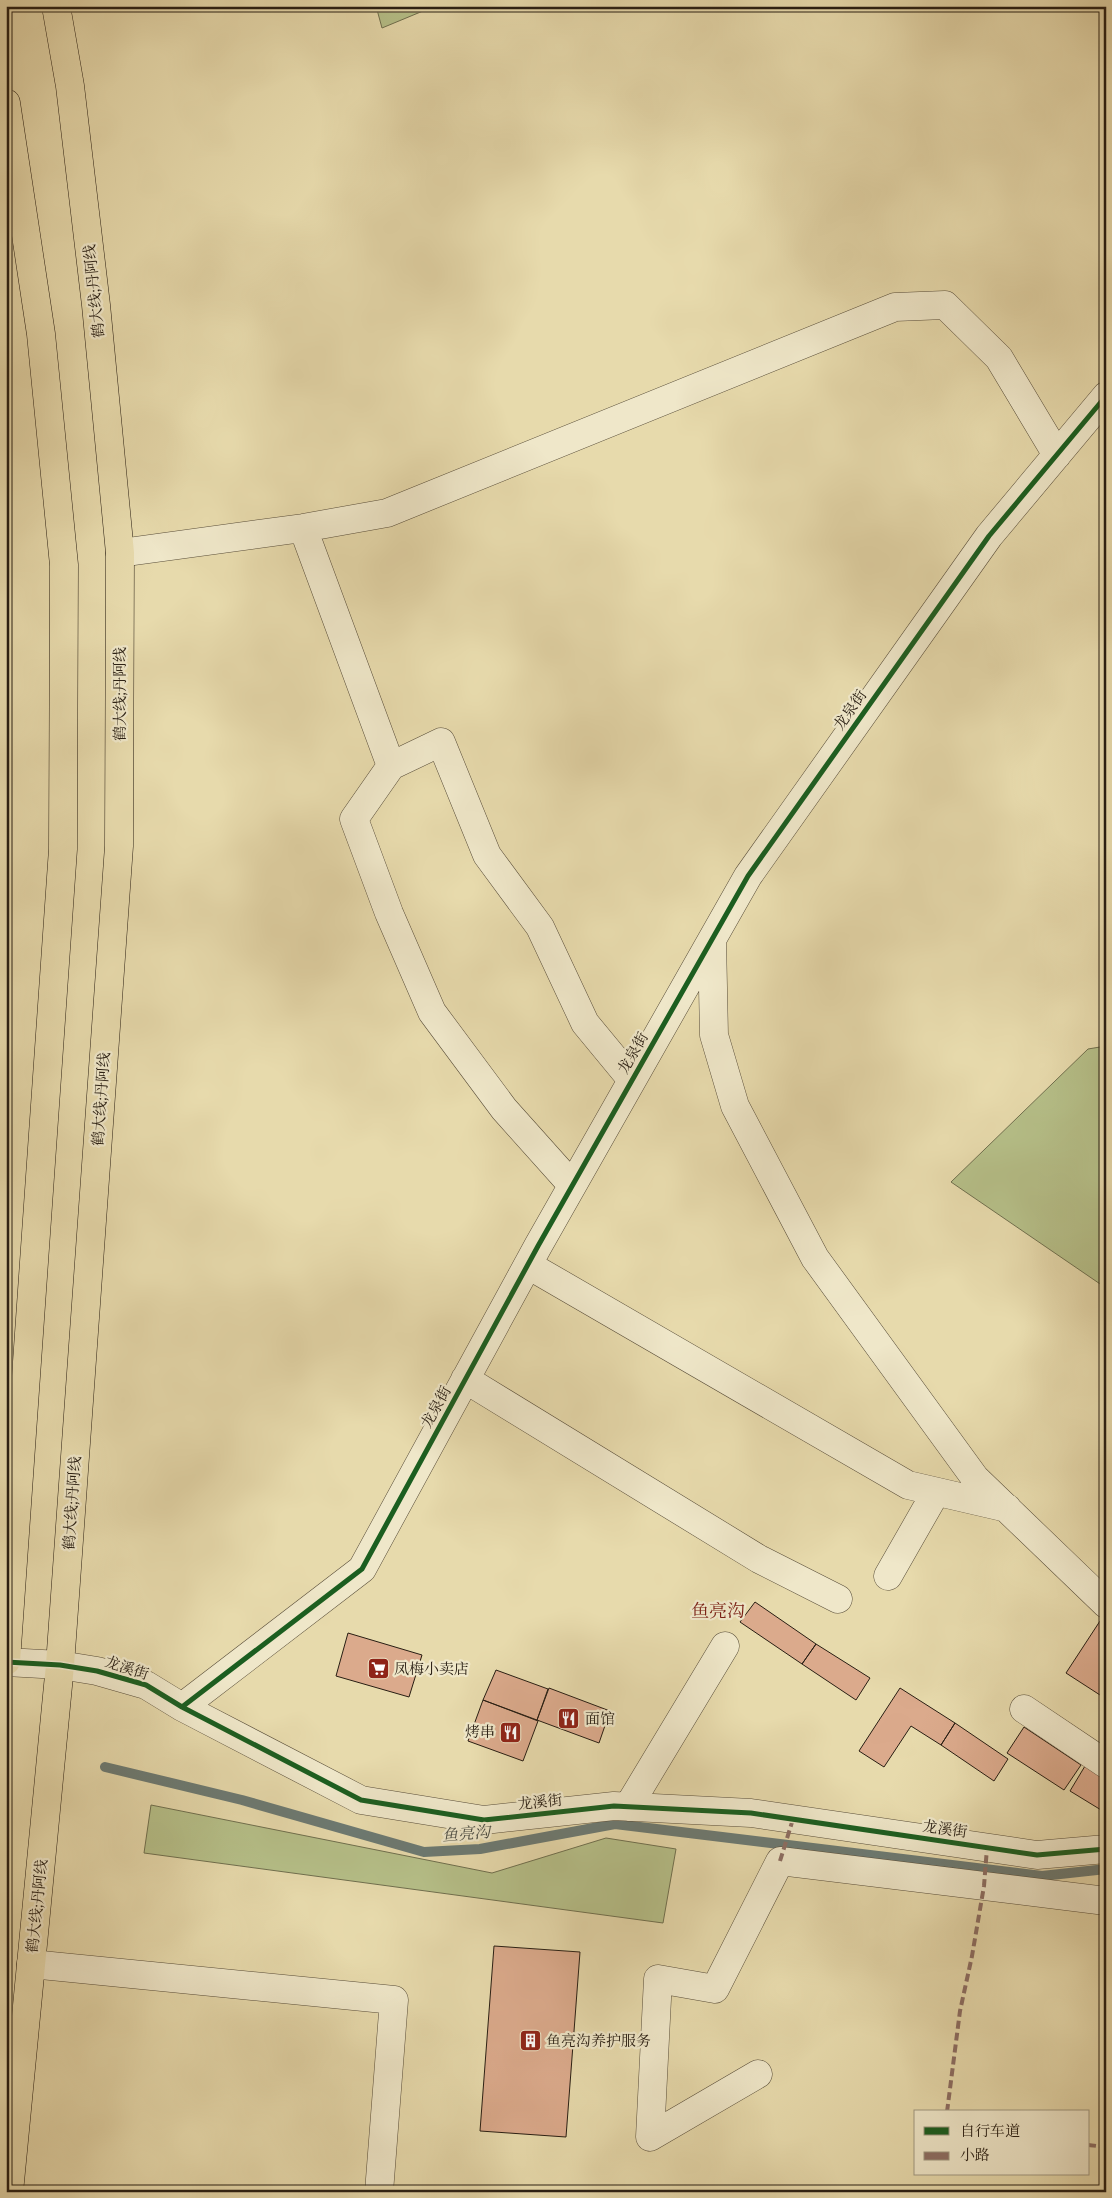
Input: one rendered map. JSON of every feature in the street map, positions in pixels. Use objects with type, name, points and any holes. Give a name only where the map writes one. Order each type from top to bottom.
[{"type":"highway","name":"鹤大线;丹阿线","points":[[8,2192],[60,1665],[119,846],[120,553],[96,305],[70,86],[56,6]]},
{"type":"highway","points":[[6,103],[41,334],[64,565],[63,849],[6,1662]]},
{"type":"street","points":[[120,553],[303,528],[387,513],[895,307],[945,305],[1000,358],[1057,455]]},
{"type":"street","name":"龙泉街","points":[[182,1708],[362,1569],[572,1185],[748,876],[984,544],[1106,396]]},
{"type":"street","points":[[303,528],[391,766]]},
{"type":"street","points":[[572,1185],[504,1109],[432,1012],[393,922],[354,820],[391,766],[441,742],[487,855],[540,927],[585,1023],[632,1080]]},
{"type":"street","points":[[712,938],[714,1035],[735,1106],[815,1258],[976,1478],[1106,1604]]},
{"type":"street","points":[[528,1265],[908,1485],[1008,1509]]},
{"type":"street","points":[[465,1379],[759,1559],[838,1599]]},
{"type":"street","points":[[888,1576],[936,1492]]},
{"type":"street","points":[[628,1807],[725,1646]]},
{"type":"street","name":"龙溪街","points":[[6,1662],[60,1665],[97,1671],[146,1686],[182,1708],[361,1800],[484,1820],[614,1806],[751,1813],[1037,1855],[1103,1846]]},
{"type":"street","points":[[1024,1709],[1106,1764]]},
{"type":"street","points":[[758,2074],[650,2137],[658,1979],[715,1989],[780,1861],[1106,1901]]},
{"type":"street","points":[[31,1964],[394,2000],[379,2192]]},
{"type":"green space","points":[[376,6],[435,6],[382,28]]},
{"type":"green space","points":[[1106,1046],[1106,1288],[951,1182],[1088,1049]]},
{"type":"green space","points":[[151,1805],[492,1873],[606,1838],[676,1849],[663,1923],[144,1853]]},
{"type":"building","points":[[755,1602],[816,1644],[802,1664],[740,1622]]},
{"type":"building","points":[[1100,1621],[1106,1625],[1106,1686],[1100,1695],[1066,1673]]},
{"type":"building","points":[[348,1633],[422,1655],[409,1697],[336,1676]]},
{"type":"building","points":[[816,1644],[870,1678],[856,1700],[802,1664]]},
{"type":"building","points":[[496,1670],[548,1689],[537,1720],[483,1700]]},
{"type":"building","points":[[549,1688],[610,1711],[599,1743],[537,1720]]},
{"type":"building","points":[[900,1688],[955,1723],[941,1745],[911,1726],[884,1767],[859,1751]]},
{"type":"building","points":[[483,1700],[538,1721],[523,1761],[468,1741]]},
{"type":"building","points":[[955,1723],[1008,1759],[994,1781],[941,1745]]},
{"type":"building","points":[[1024,1727],[1081,1765],[1064,1790],[1007,1753]]},
{"type":"building","points":[[1085,1766],[1106,1778],[1106,1813],[1070,1791]]},
{"type":"building","name":"鱼亮沟养护服务","points":[[494,1946],[580,1952],[566,2137],[480,2131]]},
{"type":"waterway","name":"鱼亮沟","points":[[105,1767],[242,1800],[424,1852],[480,1849],[615,1824],[1042,1876],[1106,1869]]},
{"type":"marked path","points":[[780,1861],[793,1819]]},
{"type":"marked path","points":[[947,2110],[960,2011],[984,1886],[987,1848]]},
{"type":"marked path","points":[[1090,2145],[1106,2147]]},
{"type":"cycle path","points":[[182,1707],[362,1569],[538,1246],[748,876],[989,536],[1106,396]]},
{"type":"cycle path","points":[[6,1662],[60,1665],[97,1671],[146,1685],[182,1707],[361,1800],[484,1820],[614,1806],[751,1813],[1037,1855],[1106,1849]]},
{"type":"place","name":"凤梅小卖店","points":[[378,1669]]},
{"type":"place","name":"面馆","points":[[569,1719]]},
{"type":"place","name":"烤串","points":[[511,1732]]},
{"type":"place","name":"鱼亮沟养护服务","points":[[530,2041]]},
{"type":"district","name":"鱼亮沟","points":[[718,1611]]}]
